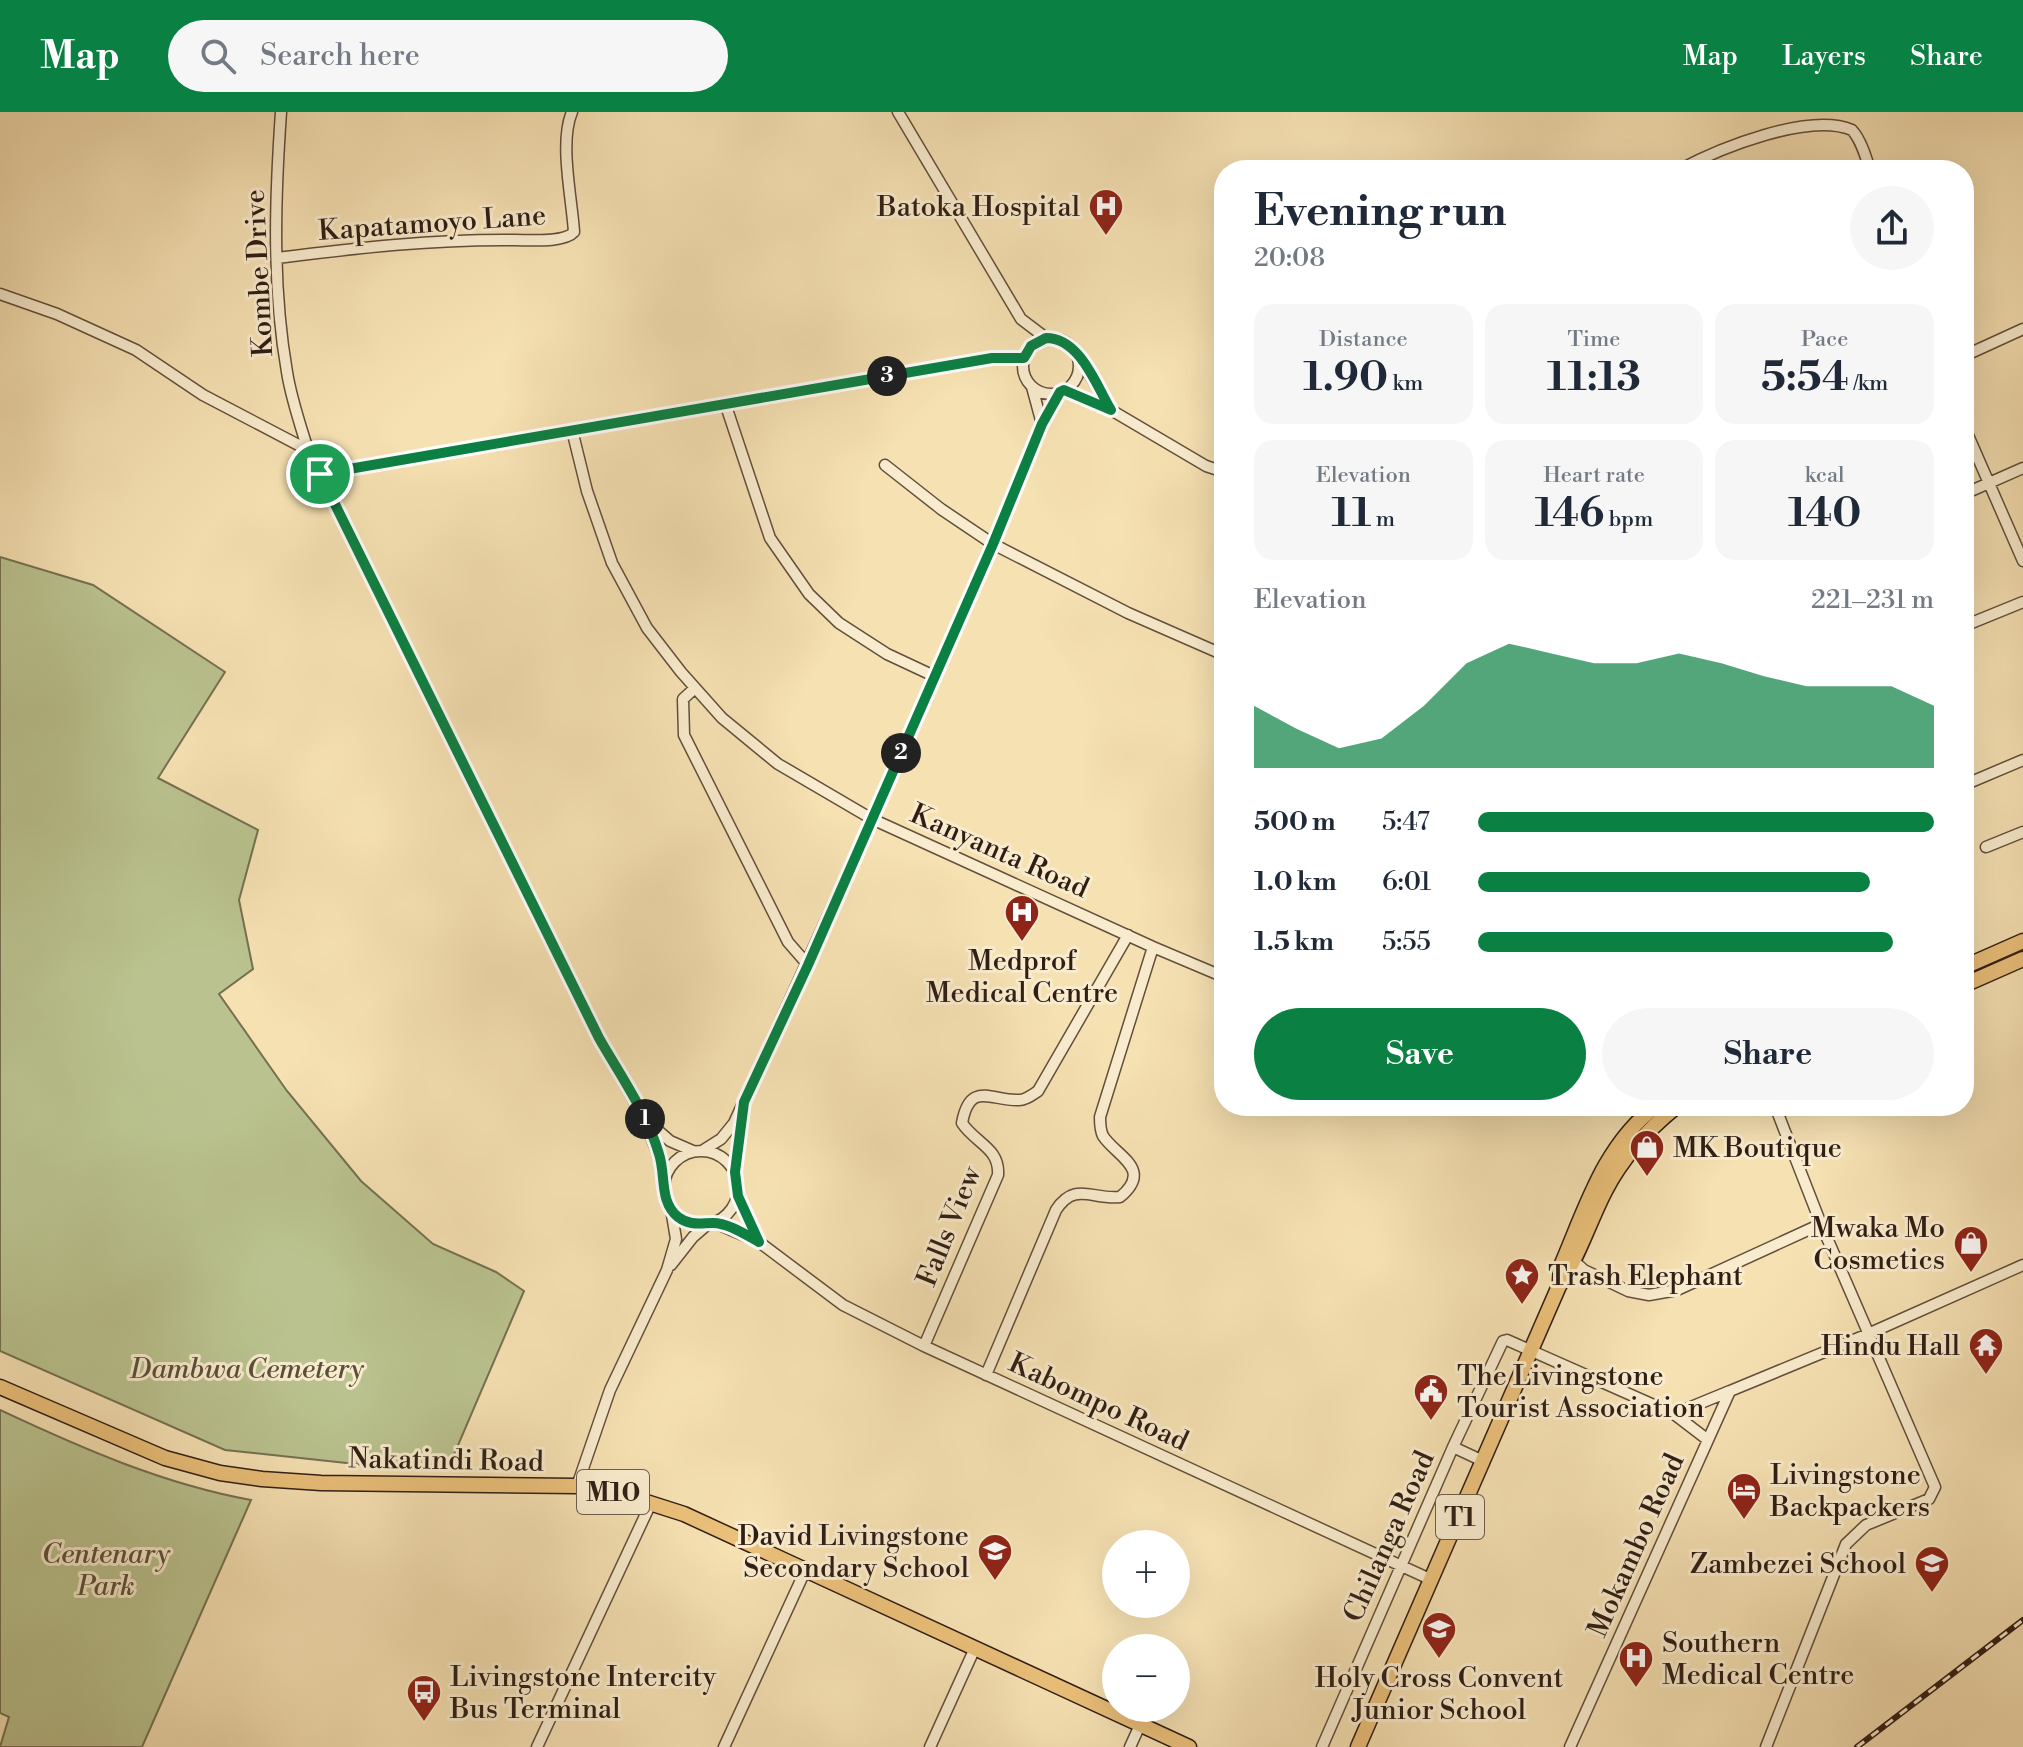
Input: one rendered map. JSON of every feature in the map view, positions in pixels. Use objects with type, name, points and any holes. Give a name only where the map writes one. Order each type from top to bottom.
[{"type":"highway","points":[[1974,963],[2023,941]]},
{"type":"highway","points":[[1974,981],[2023,959]]},
{"type":"highway","name":"T1","points":[[1572,1266],[1609,1157],[1644,1116]]},
{"type":"highway","name":"T1","points":[[1358,1747],[1559,1286],[1572,1266],[1615,1172],[1635,1144],[1666,1116]]},
{"type":"highway","name":"Nakatindi Road","points":[[0,1387],[165,1458],[220,1473],[321,1483],[577,1486],[615,1492],[684,1514],[1189,1747]]},
{"type":"street","name":"Kombe Drive","points":[[281,112],[275,223],[277,294],[287,375],[308,450],[320,474]]},
{"type":"street","points":[[898,112],[1021,319],[1046,338],[1063,341],[1075,353],[1111,410]]},
{"type":"street","name":"Kapatamoyo Lane","points":[[277,258],[464,240],[569,237],[574,232],[567,115]]},
{"type":"street","points":[[1699,160],[1783,118],[1826,116],[1850,128],[1866,160]]},
{"type":"street","points":[[0,294],[57,314],[136,350],[203,395],[308,450]]},
{"type":"street","points":[[1021,319],[1026,378],[1032,387],[1042,424]]},
{"type":"street","points":[[1974,351],[2023,329]]},
{"type":"street","points":[[1025,355],[1031,346],[1046,338]]},
{"type":"street","points":[[665,1181],[673,1163],[683,1155],[721,1139],[734,1123],[808,965],[993,544],[1042,424],[1062,391],[1076,378],[1075,353]]},
{"type":"street","points":[[712,1223],[690,1224],[679,1218],[665,1198],[659,1153],[646,1120],[599,1038],[320,474],[725,403],[1025,355]]},
{"type":"street","points":[[1032,387],[1041,392],[1062,391],[1111,410],[1214,469]]},
{"type":"street","points":[[725,403],[770,538],[809,594],[839,623],[875,646],[934,676]]},
{"type":"street","name":"Kanyanta Road","points":[[572,430],[587,491],[612,563],[647,628],[722,718],[778,764],[872,819],[1214,973]]},
{"type":"street","points":[[1974,448],[2019,541],[2023,561]]},
{"type":"street","points":[[885,465],[941,509],[993,544],[1128,613],[1214,651]]},
{"type":"street","points":[[1974,489],[2023,468]]},
{"type":"street","points":[[1974,622],[2023,602]]},
{"type":"street","points":[[695,688],[683,699],[684,735],[788,942],[808,965]]},
{"type":"street","points":[[1974,781],[2023,760]]},
{"type":"street","points":[[1986,847],[2023,832]]},
{"type":"street","name":"Falls View","points":[[924,1346],[998,1175],[999,1163],[992,1152],[966,1129],[962,1123],[964,1115],[972,1100],[980,1095],[1018,1100],[1038,1091],[1128,935]]},
{"type":"street","points":[[986,1375],[1056,1210],[1064,1199],[1071,1194],[1120,1197],[1129,1189],[1133,1178],[1132,1167],[1126,1157],[1104,1137],[1100,1117],[1153,947]]},
{"type":"street","points":[[667,1270],[693,1237],[733,1208],[738,1196],[735,1172],[744,1102]]},
{"type":"street","points":[[1766,1747],[1846,1544],[1866,1525],[1929,1499],[1935,1487],[1821,1224],[1779,1116]]},
{"type":"street","points":[[646,1120],[670,1141],[718,1155],[735,1172]]},
{"type":"street","name":"Kabompo Road","points":[[738,1196],[759,1242]]},
{"type":"street","points":[[577,1486],[610,1390],[667,1270],[676,1239],[671,1209]]},
{"type":"street","name":"Kabompo Road","points":[[712,1223],[759,1242],[843,1305],[924,1346],[1432,1580]]},
{"type":"street","points":[[1572,1266],[1628,1291],[1649,1295],[1677,1290],[1821,1224]]},
{"type":"street","points":[[1674,1414],[1868,1334],[2023,1265]]},
{"type":"street","name":"Chilanga Road","points":[[1322,1747],[1500,1344],[1507,1340],[1674,1414],[1708,1440]]},
{"type":"street","name":"Mokambo Road","points":[[1570,1747],[1730,1391]]},
{"type":"street","points":[[1453,1447],[1483,1461]]},
{"type":"street","points":[[537,1747],[651,1503]]},
{"type":"street","points":[[724,1747],[806,1569]]},
{"type":"street","points":[[930,1747],[975,1648]]},
{"type":"street","points":[[1130,1747],[1140,1725]]},
{"type":"green space","name":"Dambwa Cemetery","points":[[0,557],[93,585],[225,672],[158,778],[258,830],[239,900],[253,969],[219,994],[287,1091],[361,1181],[433,1244],[496,1272],[524,1291],[450,1464],[374,1466],[225,1450],[0,1351]]},
{"type":"green space","name":"Centenary Park","points":[[0,1410],[154,1475],[251,1500],[142,1747],[0,1747],[9,1717],[0,1713]]},
{"type":"railway","points":[[1857,1747],[2023,1620]]},
{"type":"place","name":"Batoka Hospital","points":[[1106,237]]},
{"type":"place","name":"Medprof Medical Centre","points":[[1022,943]]},
{"type":"place","name":"MK Boutique","points":[[1647,1178]]},
{"type":"place","name":"Mwaka Mo Cosmetics","points":[[1971,1274]]},
{"type":"place","name":"Trash Elephant","points":[[1522,1306]]},
{"type":"place","name":"Hindu Hall","points":[[1986,1376]]},
{"type":"place","name":"The Livingstone Tourist Association","points":[[1431,1422]]},
{"type":"place","name":"Livingstone Backpackers","points":[[1744,1521]]},
{"type":"place","name":"David Livingstone Secondary School","points":[[995,1582]]},
{"type":"place","name":"Zambezei School","points":[[1932,1594]]},
{"type":"place","name":"Holy Cross Convent Junior School","points":[[1439,1660]]},
{"type":"place","name":"Southern Medical Centre","points":[[1636,1689]]},
{"type":"place","name":"Livingstone Intercity Bus Terminal","points":[[424,1723]]},
{"type":"route","points":[[1046,338],[1055,338],[1070,346],[1111,410],[1064,390],[1042,424],[993,544],[808,965],[744,1102],[735,1172],[739,1184],[738,1196],[759,1242],[715,1223],[690,1224],[671,1209],[665,1198],[659,1153],[646,1120],[599,1038],[320,474],[992,358],[1024,358],[1031,346],[1046,338]]}]
